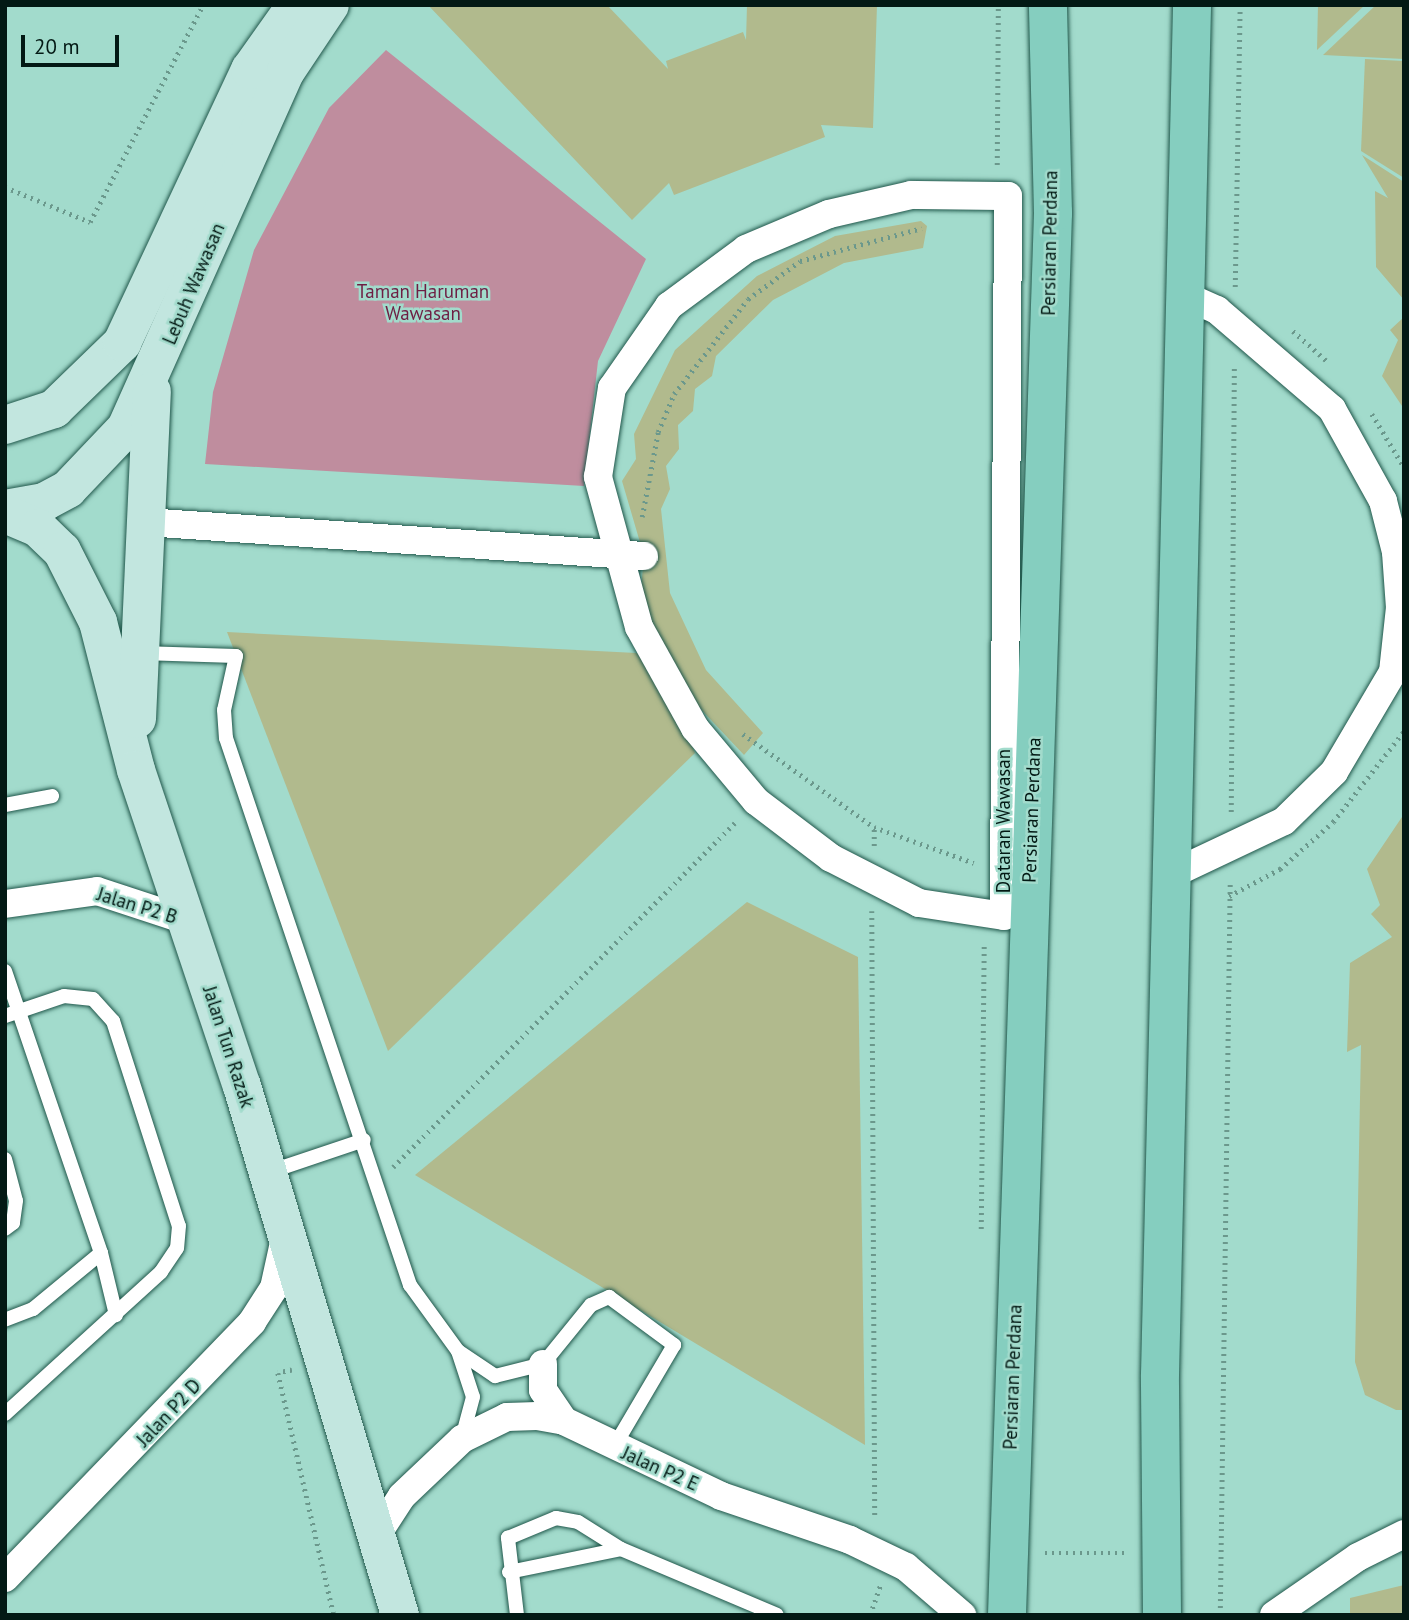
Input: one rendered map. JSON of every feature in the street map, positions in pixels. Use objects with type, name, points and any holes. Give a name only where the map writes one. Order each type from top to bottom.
[{"type":"main road","name":"Persiaran Perdana","points":[[1007,1615],[1053,213],[1048,5]]},
{"type":"main road","points":[[1162,1615],[1170,875],[1192,5]]},
{"type":"street","name":"Lebuh Wawasan","points":[[5,425],[54,409],[122,344],[250,70],[296,5]]},
{"type":"street","name":"Lebuh Wawasan","points":[[5,511],[44,502],[86,474],[126,428],[153,379],[286,71],[330,5]]},
{"type":"street","name":"Dataran Wawasan","points":[[911,195],[1007,196],[1004,916],[919,903],[831,858],[756,801],[695,728],[639,627],[615,554],[598,477],[612,388],[669,306],[746,249],[829,214],[911,195]]},
{"type":"street","points":[[1170,875],[1284,821],[1334,772],[1393,672],[1400,608],[1396,552],[1383,501],[1332,409],[1217,310],[1185,296]]},
{"type":"street","name":"Jalan Tun Razak","points":[[153,379],[145,522],[123,652],[136,770],[284,1221],[380,1530],[400,1615]]},
{"type":"street","points":[[5,511],[38,528],[62,551],[123,652]]},
{"type":"street","points":[[145,522],[645,556]]},
{"type":"street","name":"Jalan P2 B","points":[[5,904],[97,891],[186,920]]},
{"type":"street","name":"Jalan P2 D","points":[[5,1578],[252,1322],[274,1289],[285,1252],[284,1221]]},
{"type":"street","points":[[544,1364],[543,1390],[564,1421]]},
{"type":"street","name":"Jalan P2 E","points":[[380,1530],[402,1496],[462,1439],[507,1417],[564,1421],[614,1449],[721,1496],[850,1540],[906,1567],[962,1615]]},
{"type":"street","points":[[1274,1615],[1358,1557],[1404,1534]]},
{"type":"lane","points":[[123,652],[236,656],[224,710],[226,738],[364,1140],[410,1285],[458,1351],[472,1397],[462,1439]]},
{"type":"lane","points":[[5,805],[52,796]]},
{"type":"lane","points":[[5,971],[12,1013],[101,1253],[116,1315]]},
{"type":"lane","points":[[5,1414],[161,1272],[177,1248],[179,1226],[113,1021],[93,999],[64,996],[12,1013]]},
{"type":"lane","points":[[268,1172],[364,1140]]},
{"type":"lane","points":[[5,1159],[16,1200],[13,1223],[5,1229]]},
{"type":"lane","points":[[5,1320],[33,1309],[101,1253]]},
{"type":"lane","points":[[458,1351],[495,1376],[544,1364],[599,1298],[609,1297],[667,1337],[672,1357],[614,1449]]},
{"type":"lane","points":[[517,1615],[509,1572],[508,1538],[556,1518],[578,1522],[621,1549],[777,1615]]},
{"type":"lane","points":[[509,1572],[621,1549]]},
{"type":"path","points":[[5,187],[90,222],[203,5]]},
{"type":"path","points":[[645,556],[642,518],[658,432],[674,394],[721,327],[800,261],[927,226]]},
{"type":"path","points":[[734,726],[790,774],[874,827],[985,866]]},
{"type":"path","points":[[378,1182],[756,801],[790,774]]},
{"type":"path","points":[[874,827],[873,1511],[882,1530]]},
{"type":"path","points":[[327,1362],[278,1373],[334,1615]]},
{"type":"path","points":[[1009,1552],[1162,1553]]},
{"type":"path","points":[[870,1615],[883,1578]]},
{"type":"green space","name":"Taman Haruman Wawasan","points":[[386,50],[646,259],[598,361],[584,486],[205,464],[213,392],[254,250],[329,108]]},
{"type":"building","points":[[428,5],[607,5],[668,69],[666,61],[743,32],[746,40],[747,5],[877,5],[873,128],[821,125],[825,137],[674,195],[669,183],[632,220]]},
{"type":"building","points":[[1318,5],[1365,5],[1317,50]]},
{"type":"building","points":[[1376,5],[1404,5],[1404,59],[1323,55]]},
{"type":"building","points":[[1365,59],[1404,61],[1404,178],[1361,151]]},
{"type":"building","points":[[1362,155],[1404,182],[1404,300],[1376,267],[1375,191],[1388,198]]},
{"type":"building","points":[[921,221],[927,226],[923,248],[844,263],[773,300],[716,356],[712,376],[695,389],[693,411],[678,425],[679,449],[666,466],[670,489],[661,509],[670,593],[706,670],[763,733],[744,755],[679,686],[640,600],[644,556],[622,481],[636,459],[634,434],[675,350],[757,276],[835,236]]},
{"type":"building","points":[[1404,317],[1404,409],[1382,376],[1398,340],[1390,330]]},
{"type":"building","points":[[227,632],[656,654],[695,753],[388,1051]]},
{"type":"building","points":[[1404,814],[1404,1410],[1396,1410],[1365,1395],[1355,1362],[1361,1045],[1347,1052],[1350,963],[1392,937],[1371,914],[1380,905],[1367,869]]},
{"type":"building","points":[[747,902],[858,957],[865,1445],[415,1175]]},
{"type":"building","points":[[1404,1585],[1404,1615],[1350,1615],[1350,1598]]}]
